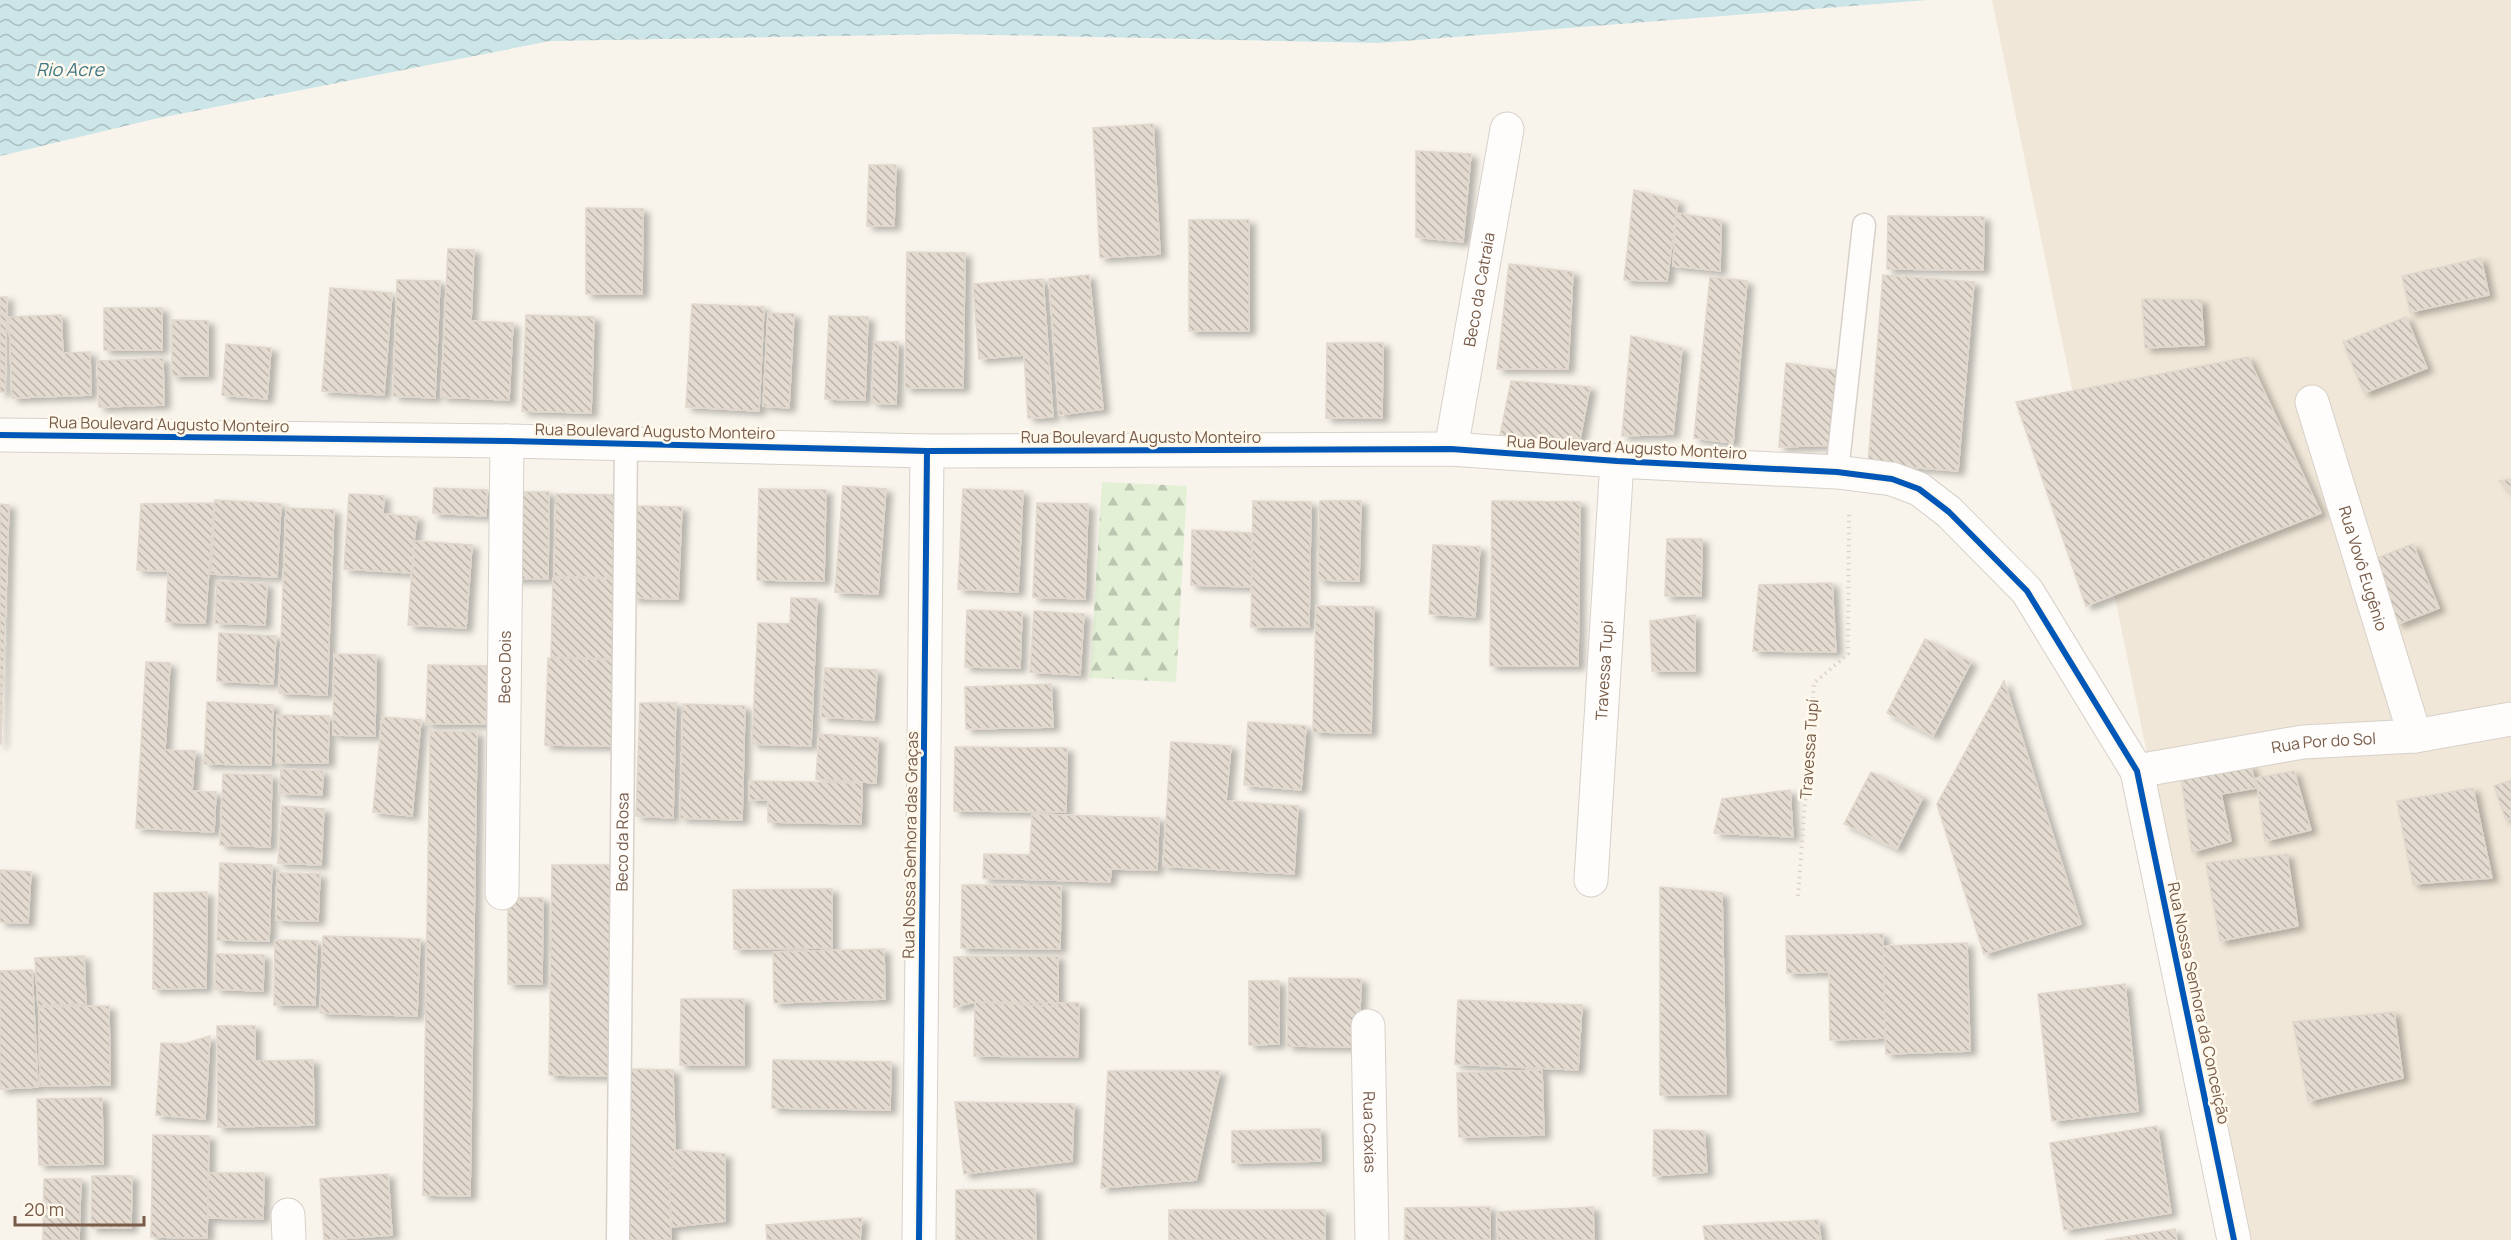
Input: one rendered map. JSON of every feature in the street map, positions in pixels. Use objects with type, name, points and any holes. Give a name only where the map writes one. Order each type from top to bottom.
[{"type":"street","name":"Beco da Catraia","points":[[1451,449],[1507,129]]},
{"type":"street","name":"Rua Vovô Eugênio","points":[[2312,402],[2415,736]]},
{"type":"street","name":"Rua Boulevard Augusto Monteiro","points":[[0,435],[507,441],[927,451],[1451,449],[1617,461],[1843,473],[1892,479],[1919,489],[1949,512],[2027,591],[2137,771]]},
{"type":"street","name":"Beco Dois","points":[[502,893],[507,441]]},
{"type":"street","name":"Rua Nossa Senhora das Graças","points":[[919,1240],[927,451]]},
{"type":"street","name":"Travessa Tupi","points":[[1591,880],[1617,461]]},
{"type":"street","name":"Rua Por do Sol","points":[[2137,771],[2303,742],[2415,736],[2511,719]]},
{"type":"street","name":"Rua Nossa Senhora da Conceição","points":[[2137,771],[2234,1240]]},
{"type":"street","name":"Rua Caxias","points":[[1368,1026],[1372,1240]]},
{"type":"lane","points":[[1843,473],[1864,225]]},
{"type":"lane","name":"Beco da Rosa","points":[[618,1240],[626,444]]},
{"type":"shaded area","points":[[1992,0],[2511,0],[2511,1240],[2247,1240]]},
{"type":"green space","points":[[1102,482],[1187,486],[1176,682],[1090,678]]},
{"type":"water","name":"Rio Acre","points":[[0,0],[1928,0],[1378,43],[952,34],[550,41],[154,119],[0,156]]},
{"type":"building","points":[[1153,124],[1160,254],[1100,258],[1093,128]]},
{"type":"building","points":[[1416,151],[1471,154],[1463,242],[1416,237]]},
{"type":"building","points":[[869,165],[896,165],[894,226],[867,226]]},
{"type":"building","points":[[1634,190],[1678,201],[1667,281],[1624,280]]},
{"type":"building","points":[[586,208],[643,209],[642,294],[586,294]]},
{"type":"building","points":[[1676,213],[1721,220],[1720,271],[1673,266]]},
{"type":"building","points":[[1888,216],[1984,217],[1983,270],[1887,269]]},
{"type":"building","points":[[1189,220],[1249,220],[1249,331],[1189,331]]},
{"type":"building","points":[[448,249],[474,250],[471,321],[513,323],[509,400],[441,397]]},
{"type":"building","points":[[907,252],[965,253],[963,388],[905,388]]},
{"type":"building","points":[[2481,258],[2489,295],[2410,312],[2402,276]]},
{"type":"building","points":[[1509,264],[1573,272],[1568,369],[1497,369]]},
{"type":"building","points":[[1089,275],[1103,409],[1059,415],[1049,279]]},
{"type":"building","points":[[1883,275],[1974,282],[1958,471],[1868,464]]},
{"type":"building","points":[[1710,277],[1747,281],[1733,443],[1694,438]]},
{"type":"building","points":[[1043,279],[1053,417],[1028,418],[1024,355],[979,359],[973,284]]},
{"type":"building","points":[[397,280],[440,281],[435,398],[393,396]]},
{"type":"building","points":[[330,288],[392,293],[384,395],[322,391]]},
{"type":"building","points":[[0,297],[7,297],[5,392],[0,392]]},
{"type":"building","points":[[2142,299],[2201,300],[2204,345],[2145,348]]},
{"type":"building","points":[[692,304],[764,307],[759,411],[686,407]]},
{"type":"building","points":[[104,308],[162,308],[162,350],[104,350]]},
{"type":"building","points":[[768,313],[794,314],[789,408],[763,406]]},
{"type":"building","points":[[61,315],[63,353],[90,352],[91,395],[12,398],[9,317]]},
{"type":"building","points":[[526,315],[594,317],[591,413],[522,411]]},
{"type":"building","points":[[829,316],[868,317],[865,400],[825,399]]},
{"type":"building","points":[[2406,317],[2427,368],[2364,393],[2343,342]]},
{"type":"building","points":[[172,320],[208,321],[208,376],[172,376]]},
{"type":"building","points":[[1631,336],[1682,348],[1673,434],[1622,436]]},
{"type":"building","points":[[874,342],[898,342],[896,404],[872,403]]},
{"type":"building","points":[[1327,343],[1383,343],[1382,418],[1326,418]]},
{"type":"building","points":[[226,344],[271,348],[267,399],[222,395]]},
{"type":"building","points":[[2248,357],[2321,513],[2086,606],[2016,402]]},
{"type":"building","points":[[163,358],[164,405],[99,407],[97,361]]},
{"type":"building","points":[[1786,363],[1845,372],[1836,445],[1779,447]]},
{"type":"building","points":[[1511,381],[1590,387],[1580,439],[1499,440]]},
{"type":"building","points":[[2511,479],[2511,492],[2499,481]]},
{"type":"building","points":[[843,486],[886,489],[878,594],[835,592]]},
{"type":"building","points":[[434,488],[487,490],[486,516],[433,513]]},
{"type":"building","points":[[759,489],[826,490],[824,581],[757,580]]},
{"type":"building","points":[[963,489],[1023,491],[1018,592],[958,589]]},
{"type":"building","points":[[514,492],[549,492],[548,579],[513,579]]},
{"type":"building","points":[[349,494],[384,496],[383,514],[417,517],[413,573],[344,569]]},
{"type":"building","points":[[556,494],[618,495],[616,578],[554,576]]},
{"type":"building","points":[[215,500],[281,504],[277,577],[211,574]]},
{"type":"building","points":[[1253,501],[1311,502],[1309,627],[1251,627]]},
{"type":"building","points":[[1320,501],[1361,501],[1359,581],[1318,580]]},
{"type":"building","points":[[1492,501],[1580,502],[1578,666],[1490,666]]},
{"type":"building","points":[[214,503],[205,623],[166,622],[168,571],[137,570],[141,504]]},
{"type":"building","points":[[1037,503],[1088,504],[1085,599],[1033,597]]},
{"type":"building","points":[[0,504],[9,505],[1,744],[0,744]]},
{"type":"building","points":[[636,506],[682,507],[678,599],[632,598]]},
{"type":"building","points":[[286,508],[334,510],[327,695],[279,693]]},
{"type":"building","points":[[1192,530],[1252,533],[1251,587],[1191,585]]},
{"type":"building","points":[[1667,539],[1702,539],[1701,596],[1665,596]]},
{"type":"building","points":[[414,541],[472,545],[466,628],[408,625]]},
{"type":"building","points":[[2413,544],[2439,608],[2398,624],[2372,560]]},
{"type":"building","points":[[1433,545],[1480,547],[1475,617],[1429,614]]},
{"type":"building","points":[[553,578],[617,579],[615,659],[551,657]]},
{"type":"building","points":[[217,581],[267,584],[265,625],[215,623]]},
{"type":"building","points":[[1832,583],[1836,652],[1753,651],[1759,585]]},
{"type":"building","points":[[791,598],[817,599],[811,746],[752,744],[758,623],[790,624]]},
{"type":"building","points":[[1316,606],[1374,607],[1371,733],[1313,732]]},
{"type":"building","points":[[967,610],[1022,612],[1020,668],[965,667]]},
{"type":"building","points":[[1034,611],[1084,614],[1080,675],[1030,672]]},
{"type":"building","points":[[1695,615],[1695,671],[1652,671],[1650,621]]},
{"type":"building","points":[[219,633],[276,636],[273,684],[217,681]]},
{"type":"building","points":[[1925,639],[1971,662],[1933,736],[1887,713]]},
{"type":"building","points":[[334,654],[376,655],[375,736],[333,735]]},
{"type":"building","points":[[548,658],[616,660],[613,746],[545,745]]},
{"type":"building","points":[[146,662],[170,663],[165,750],[195,751],[192,791],[216,792],[214,832],[136,828]]},
{"type":"building","points":[[428,665],[487,666],[486,724],[426,724]]},
{"type":"building","points":[[825,668],[877,670],[874,720],[821,717]]},
{"type":"building","points":[[2004,681],[2081,924],[1984,954],[1937,804]]},
{"type":"building","points":[[1051,684],[1053,727],[966,729],[965,687]]},
{"type":"building","points":[[207,702],[273,705],[271,765],[204,764]]},
{"type":"building","points":[[640,703],[676,703],[673,818],[636,816]]},
{"type":"building","points":[[683,704],[745,706],[742,820],[680,818]]},
{"type":"building","points":[[277,715],[329,716],[328,763],[276,763]]},
{"type":"building","points":[[382,717],[421,720],[412,816],[373,812]]},
{"type":"building","points":[[1248,722],[1306,726],[1301,790],[1244,785]]},
{"type":"building","points":[[430,731],[477,732],[470,1196],[423,1195]]},
{"type":"building","points":[[819,734],[878,738],[876,783],[816,779]]},
{"type":"building","points":[[1171,742],[1231,746],[1226,801],[1298,806],[1294,874],[1163,866]]},
{"type":"building","points":[[955,747],[1067,748],[1066,812],[954,811]]},
{"type":"building","points":[[2250,765],[2257,788],[2221,794],[2231,841],[2192,852],[2181,778]]},
{"type":"building","points":[[281,769],[323,771],[322,795],[279,793]]},
{"type":"building","points":[[2294,771],[2311,830],[2265,841],[2256,778]]},
{"type":"building","points":[[1871,772],[1923,797],[1897,849],[1844,824]]},
{"type":"building","points":[[223,774],[272,775],[270,847],[220,845]]},
{"type":"building","points":[[2511,780],[2511,818],[2506,820],[2494,786]]},
{"type":"building","points":[[749,781],[862,783],[861,824],[768,822],[768,800],[749,800]]},
{"type":"building","points":[[2473,788],[2492,878],[2413,884],[2397,801]]},
{"type":"building","points":[[1790,790],[1793,837],[1714,833],[1722,799]]},
{"type":"building","points":[[282,806],[324,809],[321,865],[278,863]]},
{"type":"building","points":[[1032,814],[1159,818],[1157,870],[1111,869],[1110,882],[983,878],[984,854],[1030,855]]},
{"type":"building","points":[[2287,854],[2298,926],[2220,941],[2206,863]]},
{"type":"building","points":[[220,863],[272,865],[269,941],[217,940]]},
{"type":"building","points":[[552,865],[611,865],[608,1076],[549,1075]]},
{"type":"building","points":[[0,870],[31,872],[28,923],[0,922]]},
{"type":"building","points":[[277,873],[320,874],[318,921],[276,920]]},
{"type":"building","points":[[962,885],[1061,886],[1060,949],[961,948]]},
{"type":"building","points":[[1660,887],[1722,893],[1726,1094],[1660,1095]]},
{"type":"building","points":[[832,889],[832,948],[734,949],[733,890]]},
{"type":"building","points":[[207,892],[206,988],[153,989],[154,893]]},
{"type":"building","points":[[508,898],[543,898],[542,984],[508,984]]},
{"type":"building","points":[[1883,934],[1885,1038],[1830,1040],[1829,972],[1787,973],[1786,936]]},
{"type":"building","points":[[323,936],[420,939],[417,1016],[320,1013]]},
{"type":"building","points":[[275,940],[317,941],[315,1005],[274,1005]]},
{"type":"building","points":[[1967,943],[1970,1051],[1886,1054],[1883,946]]},
{"type":"building","points":[[884,949],[885,999],[774,1003],[773,952]]},
{"type":"building","points":[[216,954],[264,955],[263,991],[215,989]]},
{"type":"building","points":[[84,956],[86,1004],[38,1006],[35,958]]},
{"type":"building","points":[[1058,956],[1058,1007],[975,1002],[954,1007],[954,957]]},
{"type":"building","points":[[32,970],[38,1087],[0,1089],[0,971]]},
{"type":"building","points":[[1289,978],[1361,979],[1359,1047],[1287,1046]]},
{"type":"building","points":[[1249,981],[1279,981],[1279,1044],[1249,1045]]},
{"type":"building","points":[[2125,984],[2138,1111],[2052,1121],[2038,994]]},
{"type":"building","points":[[681,999],[744,999],[744,1065],[680,1065]]},
{"type":"building","points":[[1458,1000],[1582,1005],[1578,1070],[1455,1064]]},
{"type":"building","points":[[975,1002],[1079,1003],[1078,1057],[974,1056]]},
{"type":"building","points":[[109,1006],[110,1085],[40,1086],[39,1007]]},
{"type":"building","points":[[2394,1012],[2403,1078],[2308,1101],[2293,1022]]},
{"type":"building","points":[[217,1026],[255,1026],[255,1061],[313,1060],[314,1125],[218,1127]]},
{"type":"building","points":[[210,1036],[205,1119],[156,1115],[161,1043],[183,1044]]},
{"type":"building","points":[[773,1060],[891,1062],[890,1110],[772,1108]]},
{"type":"building","points":[[631,1069],[673,1070],[675,1150],[669,1186],[671,1240],[628,1240]]},
{"type":"building","points":[[1542,1070],[1544,1135],[1459,1137],[1457,1073]]},
{"type":"building","points":[[1108,1071],[1220,1071],[1196,1180],[1101,1188]]},
{"type":"building","points":[[102,1098],[103,1164],[39,1165],[37,1099]]},
{"type":"building","points":[[955,1102],[1074,1104],[1072,1161],[964,1174]]},
{"type":"building","points":[[2157,1126],[2171,1213],[2064,1230],[2050,1143]]},
{"type":"building","points":[[1320,1129],[1321,1161],[1232,1163],[1232,1131]]},
{"type":"building","points":[[1654,1130],[1704,1131],[1707,1172],[1653,1176]]},
{"type":"building","points":[[153,1135],[209,1136],[207,1238],[151,1237]]},
{"type":"building","points":[[675,1150],[725,1154],[725,1221],[672,1227],[669,1186]]},
{"type":"building","points":[[208,1173],[264,1173],[263,1219],[208,1218]]},
{"type":"building","points":[[388,1174],[392,1235],[324,1240],[320,1179]]},
{"type":"building","points":[[92,1176],[132,1176],[131,1228],[91,1228]]},
{"type":"building","points":[[44,1179],[81,1179],[79,1240],[43,1240]]},
{"type":"building","points":[[1035,1189],[1036,1240],[956,1240],[956,1190]]},
{"type":"building","points":[[1490,1207],[1490,1240],[1405,1240],[1405,1208]]},
{"type":"building","points":[[1593,1207],[1594,1240],[1498,1240],[1497,1212]]},
{"type":"building","points":[[1169,1210],[1325,1210],[1325,1240],[1169,1240]]},
{"type":"building","points":[[862,1218],[860,1240],[767,1240],[766,1225]]},
{"type":"building","points":[[1818,1220],[1821,1240],[1705,1240],[1703,1226]]},
{"type":"building","points":[[2175,1229],[2177,1240],[2105,1240]]},
{"type":"cycle path","points":[[0,435],[507,441],[927,451],[1451,449],[1617,461],[1837,472],[1892,479],[1919,489],[1949,512],[2027,591],[2137,771],[2234,1240]]},
{"type":"cycle path","points":[[919,1240],[927,451]]}]
